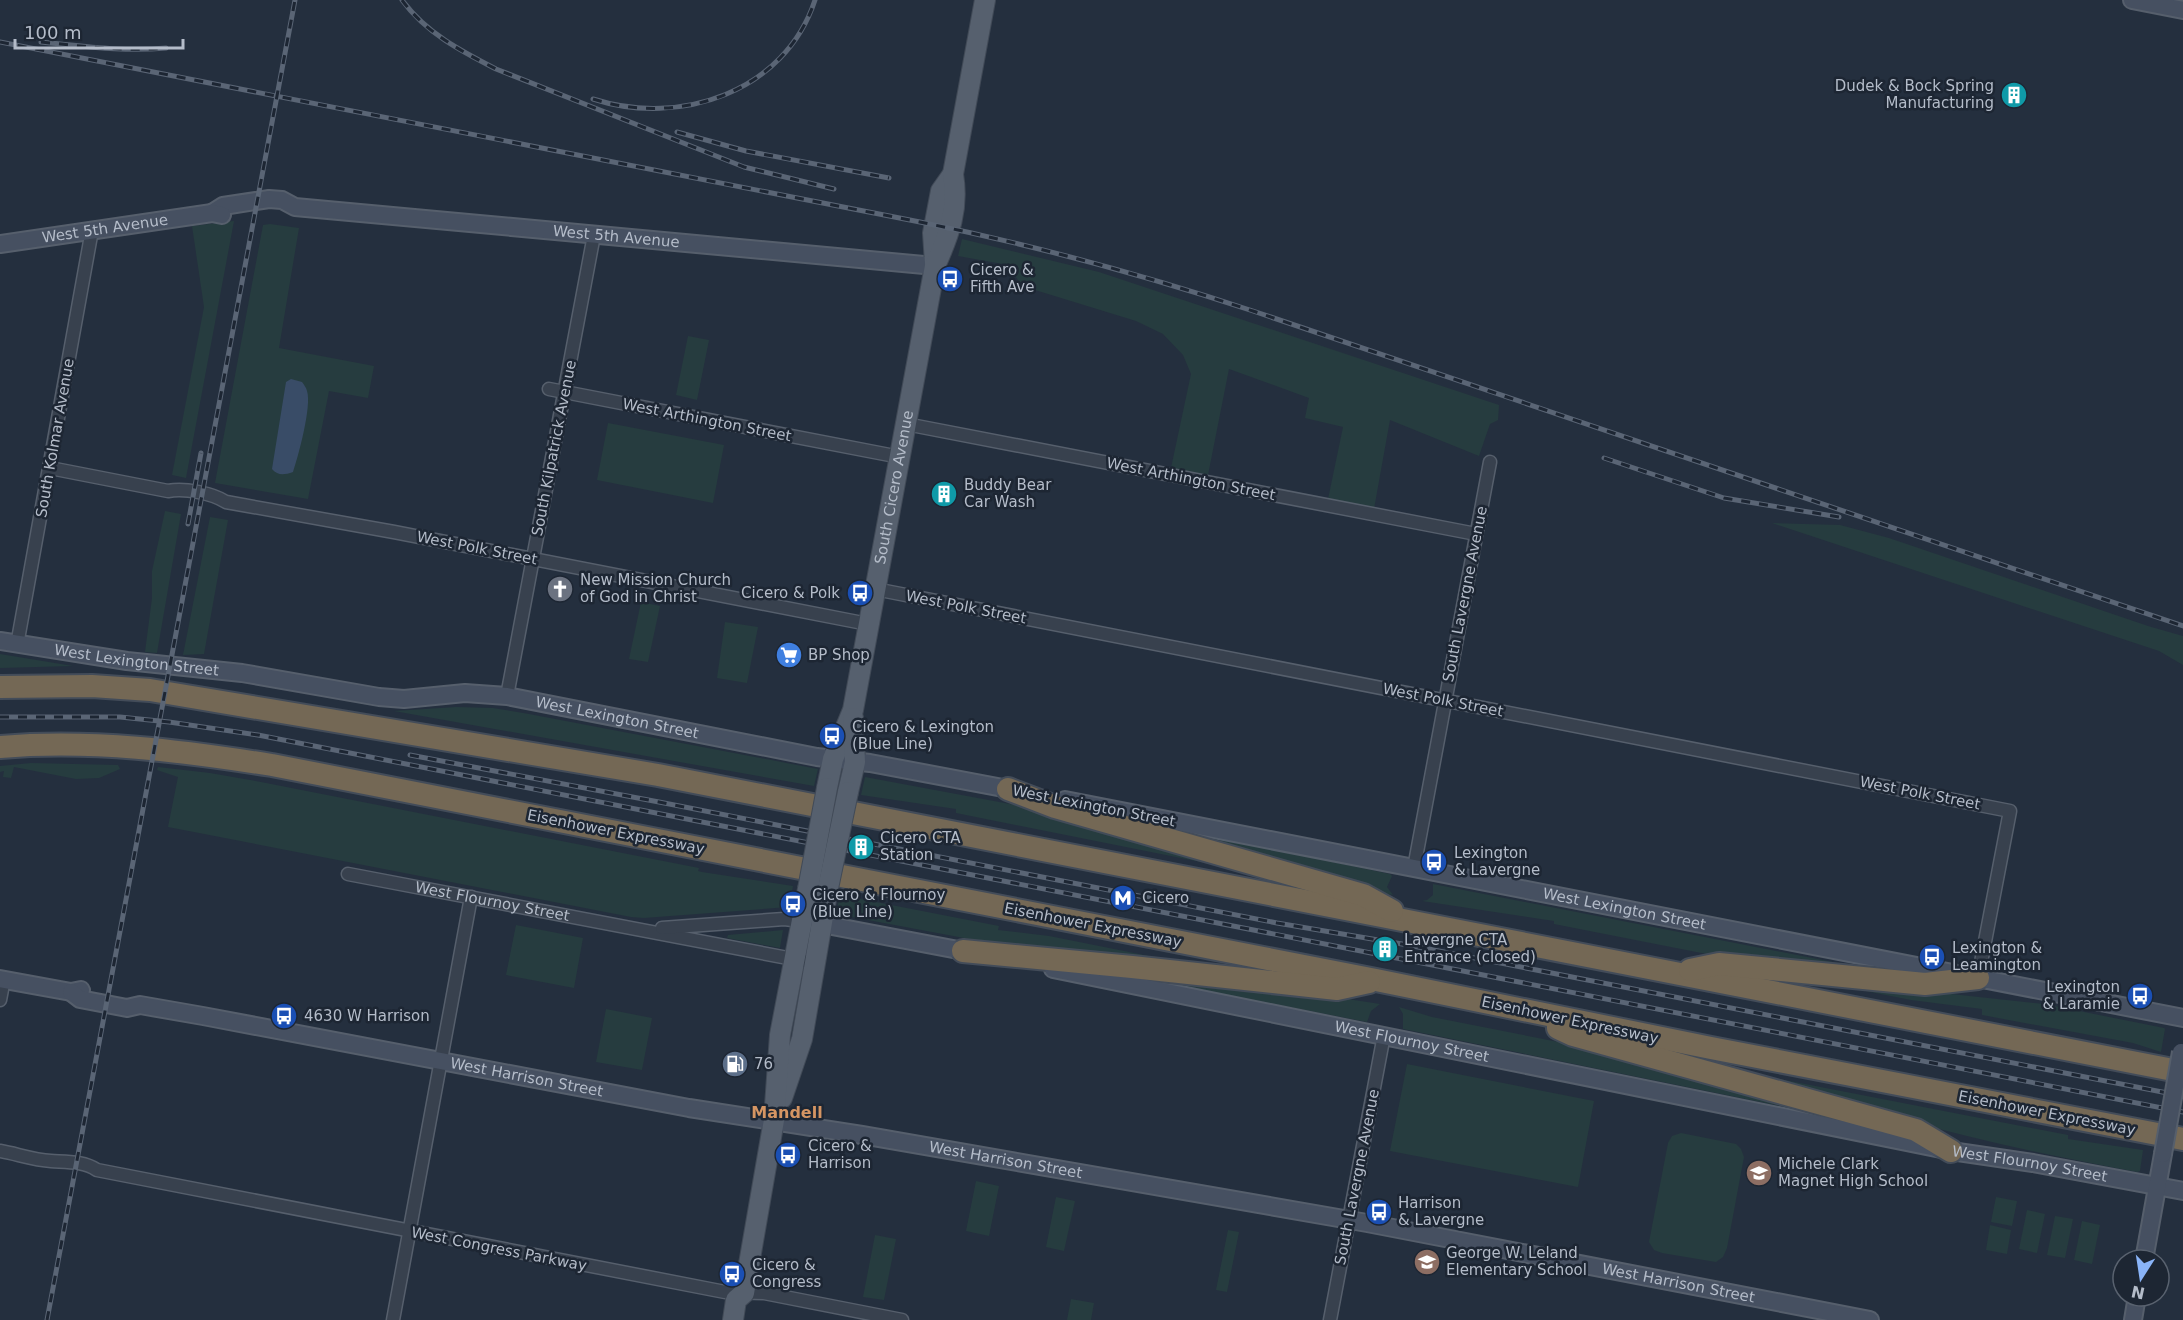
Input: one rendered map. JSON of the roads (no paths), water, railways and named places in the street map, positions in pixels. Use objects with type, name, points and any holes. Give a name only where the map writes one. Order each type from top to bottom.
[{"type":"highway","points":[[0,687],[92,686],[150,690],[234,703],[669,778],[1676,972],[2182,1055]]},
{"type":"highway","name":"Eisenhower Expressway","points":[[0,747],[77,744],[131,746],[272,765],[2183,1139]]},
{"type":"highway","points":[[1008,789],[1055,807],[1363,895],[1412,922]]},
{"type":"highway","points":[[963,951],[1337,989],[1376,980]]},
{"type":"highway","points":[[1676,972],[1719,964],[1925,984],[1978,978]]},
{"type":"highway","points":[[1525,1010],[1574,1035],[1916,1130],[1951,1151]]},
{"type":"main road","name":"South Cicero Avenue","points":[[817,891],[855,762],[853,710],[935,266],[933,233],[941,191],[952,174],[985,0]]},
{"type":"main road","name":"South Cicero Avenue","points":[[733,1320],[736,1300],[744,1293],[774,1120],[779,1046],[793,959],[811,922],[817,891],[827,788],[833,759],[853,710]]},
{"type":"main road","name":"South Cicero Avenue","points":[[774,1120],[802,1039],[814,963],[811,922]]},
{"type":"main road","name":"South Cicero Avenue","points":[[744,1293],[750,1302],[746,1320]]},
{"type":"street","points":[[2132,0],[2183,10]]},
{"type":"street","name":"West 5th Avenue","points":[[0,244],[212,213],[223,206],[269,199],[282,200],[295,207],[935,266]]},
{"type":"street","name":"South Kolmar Avenue","points":[[17,645],[92,230]]},
{"type":"street","name":"South Kilpatrick Avenue","points":[[507,696],[594,235]]},
{"type":"street","name":"West Arthington Street","points":[[549,389],[900,457]]},
{"type":"street","name":"West Arthington Street","points":[[906,424],[1476,534]]},
{"type":"street","name":"South Lavergne Avenue","points":[[1414,868],[1490,462]]},
{"type":"street","name":"West Polk Street","points":[[50,468],[168,490],[176,489],[212,496],[226,502],[868,624]]},
{"type":"street","name":"West Polk Street","points":[[875,590],[2010,811],[1978,978]]},
{"type":"street","name":"West Lexington Street","points":[[0,641],[127,661],[242,673],[379,697],[404,699],[465,693],[507,696],[833,759],[916,771],[2183,1018]]},
{"type":"street","name":"West Flournoy Street","points":[[348,874],[814,963]]},
{"type":"street","points":[[393,1320],[471,897]]},
{"type":"street","name":"West Flournoy Street","points":[[637,929],[686,928],[784,919],[811,922],[1384,1035],[1951,1151],[2033,1163],[2183,1191]]},
{"type":"street","points":[[0,1000],[2,979]]},
{"type":"street","name":"West Harrison Street","points":[[2,979],[71,992],[82,990],[128,998],[140,1005],[689,1108],[774,1120],[1348,1220],[1870,1320]]},
{"type":"street","name":"South Lavergne Avenue","points":[[1329,1320],[1384,1035]]},
{"type":"street","points":[[2146,1248],[2182,1055]]},
{"type":"street","name":"West Congress Parkway","points":[[0,1151],[92,1166],[97,1170],[725,1292],[764,1293],[902,1320]]},
{"type":"water","points":[[291,379],[302,382],[306,387],[308,408],[293,472],[281,474],[272,469],[286,382]]},
{"type":"railway","points":[[47,1320],[295,0]]},
{"type":"railway","points":[[402,0],[411,12],[433,32],[496,69],[744,167],[834,189]]},
{"type":"railway","points":[[593,99],[626,107],[660,108],[694,104],[725,94],[755,79],[780,58],[800,32],[815,0]]},
{"type":"railway","points":[[0,42],[920,222],[1088,262],[1253,311],[2183,626]]},
{"type":"railway","points":[[41,42],[119,49],[166,48]]},
{"type":"railway","points":[[677,132],[746,151],[889,178]]},
{"type":"railway","points":[[188,524],[201,453]]},
{"type":"railway","points":[[1604,458],[1724,498],[1839,517]]},
{"type":"railway","points":[[0,717],[120,717],[258,735],[2183,1112]]},
{"type":"railway","points":[[410,755],[1277,923],[1408,945],[2183,1096]]},
{"type":"place","name":"Dudek & Bock Spring Manufacturing","points":[[2014,95]]},
{"type":"place","name":"Cicero & Fifth Ave","points":[[950,279]]},
{"type":"place","name":"Buddy Bear Car Wash","points":[[944,494]]},
{"type":"place","name":"New Mission Church of God in Christ","points":[[560,589]]},
{"type":"place","name":"Cicero & Polk","points":[[860,593]]},
{"type":"place","name":"BP Shop","points":[[789,655]]},
{"type":"place","name":"Cicero & Lexington (Blue Line)","points":[[832,736]]},
{"type":"place","name":"Cicero CTA Station","points":[[861,847]]},
{"type":"place","name":"Lexington & Lavergne","points":[[1434,862]]},
{"type":"place","name":"Cicero","points":[[1123,898]]},
{"type":"place","name":"Cicero & Flournoy (Blue Line)","points":[[793,904]]},
{"type":"place","name":"Lavergne CTA Entrance (closed)","points":[[1385,949]]},
{"type":"place","name":"Lexington & Leamington","points":[[1932,957]]},
{"type":"place","name":"Lexington & Laramie","points":[[2140,996]]},
{"type":"place","name":"4630 W Harrison","points":[[284,1016]]},
{"type":"place","name":"76","points":[[735,1064]]},
{"type":"place","name":"Cicero & Harrison","points":[[788,1155]]},
{"type":"place","name":"Michele Clark Magnet High School","points":[[1759,1173]]},
{"type":"place","name":"Harrison & Lavergne","points":[[1379,1212]]},
{"type":"place","name":"George W. Leland Elementary School","points":[[1427,1262]]},
{"type":"place","name":"Cicero & Congress","points":[[732,1274]]},
{"type":"district","name":"Mandell","points":[[787,1112]]}]
